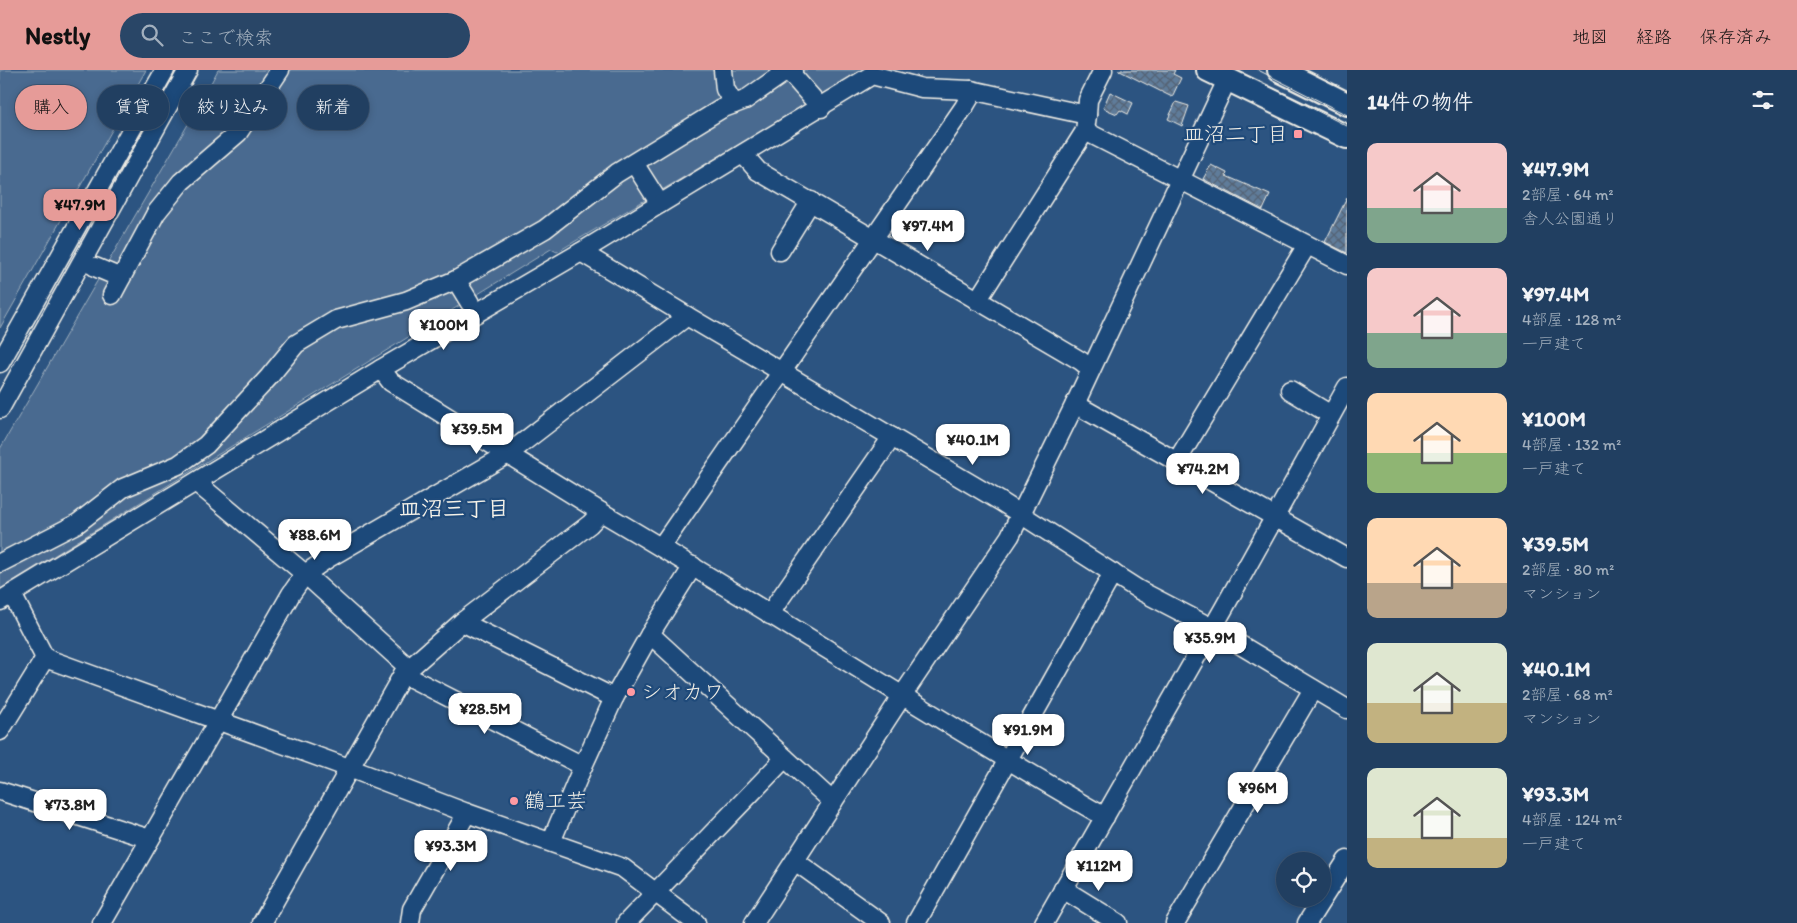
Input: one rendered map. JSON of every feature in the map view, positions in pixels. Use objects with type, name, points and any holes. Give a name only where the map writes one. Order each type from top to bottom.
[{"type":"main road","points":[[1279,70],[1347,104]]},
{"type":"main road","points":[[1218,75],[1347,137]]},
{"type":"street","points":[[0,409],[188,70]]},
{"type":"street","points":[[112,295],[156,213],[181,182],[238,134],[280,70]]},
{"type":"street","points":[[723,70],[725,89],[734,104]]},
{"type":"street","points":[[191,472],[206,444],[269,377],[296,344],[336,320],[406,301],[456,280],[546,229],[617,173],[721,109],[745,100],[788,70]]},
{"type":"street","points":[[793,70],[793,76],[821,108]]},
{"type":"street","points":[[977,301],[1086,123],[1088,100],[1103,70]]},
{"type":"street","points":[[0,363],[161,71]]},
{"type":"street","points":[[696,923],[623,868],[467,813],[349,768],[45,658],[6,597],[191,472],[382,369],[821,108],[872,75],[922,88],[971,90],[1086,123],[1180,180],[1347,264]]},
{"type":"street","points":[[754,923],[902,696],[1010,536],[1092,369],[1180,180],[1218,75]]},
{"type":"street","points":[[661,547],[964,107],[970,97],[971,90]]},
{"type":"street","points":[[744,154],[758,171],[1092,369]]},
{"type":"street","points":[[634,163],[660,204]]},
{"type":"street","points":[[780,251],[811,201]]},
{"type":"street","points":[[1177,461],[1308,244]]},
{"type":"street","points":[[581,252],[1021,514],[1139,590],[1212,628],[1347,709]]},
{"type":"street","points":[[95,267],[121,278]]},
{"type":"street","points":[[456,280],[470,303]]},
{"type":"street","points":[[102,923],[291,594],[305,574],[327,559],[508,454],[687,316]]},
{"type":"street","points":[[382,369],[391,382],[902,696],[1105,817]]},
{"type":"street","points":[[1044,923],[1347,387]]},
{"type":"street","points":[[1290,390],[1331,415]]},
{"type":"street","points":[[1075,404],[1347,558]]},
{"type":"street","points":[[770,615],[892,437]]},
{"type":"street","points":[[0,563],[78,523],[123,488],[178,465],[191,472],[305,574],[406,671],[582,766]]},
{"type":"street","points":[[262,923],[406,671],[462,622],[590,524],[601,512]]},
{"type":"street","points":[[551,842],[582,766],[614,698],[650,634],[693,566]]},
{"type":"street","points":[[916,923],[1113,573]]},
{"type":"street","points":[[462,622],[614,698]]},
{"type":"street","points":[[650,634],[833,802]]},
{"type":"street","points":[[0,731],[45,658]]},
{"type":"street","points":[[1175,923],[1313,689]]},
{"type":"street","points":[[626,923],[785,758]]},
{"type":"street","points":[[0,791],[150,839]]},
{"type":"street","points":[[410,923],[412,909],[467,813]]},
{"type":"street","points":[[1307,923],[1347,860]]},
{"type":"street","points":[[795,861],[881,923]]},
{"type":"street","points":[[1063,889],[1118,923]]},
{"type":"shaded area","points":[[0,70],[146,70],[138,85],[97,85],[97,130],[112,130],[0,328]]},
{"type":"shaded area","points":[[218,70],[865,70],[557,252],[551,249],[0,589],[0,449],[185,130],[287,130],[287,85],[210,85]]},
{"type":"building","points":[[1118,70],[1175,70],[1173,74],[1181,78],[1172,97]]},
{"type":"building","points":[[1110,92],[1133,103],[1128,114],[1120,110],[1117,114],[1103,108]]},
{"type":"building","points":[[1176,102],[1189,106],[1182,126],[1168,119]]},
{"type":"building","points":[[1211,165],[1227,173],[1226,176],[1270,195],[1263,210],[1203,179]]},
{"type":"building","points":[[1347,198],[1347,253],[1325,242]]},
{"type":"tram line","points":[[1237,70],[1347,126]]},
{"type":"tram line","points":[[1258,70],[1347,115]]},
{"type":"place","name":"皿沼二丁目","points":[[1298,134]]},
{"type":"place","name":"シオカワ","points":[[631,692]]},
{"type":"place","name":"鶴工芸","points":[[514,801]]},
{"type":"district","name":"皿沼三丁目","points":[[454,508]]}]
